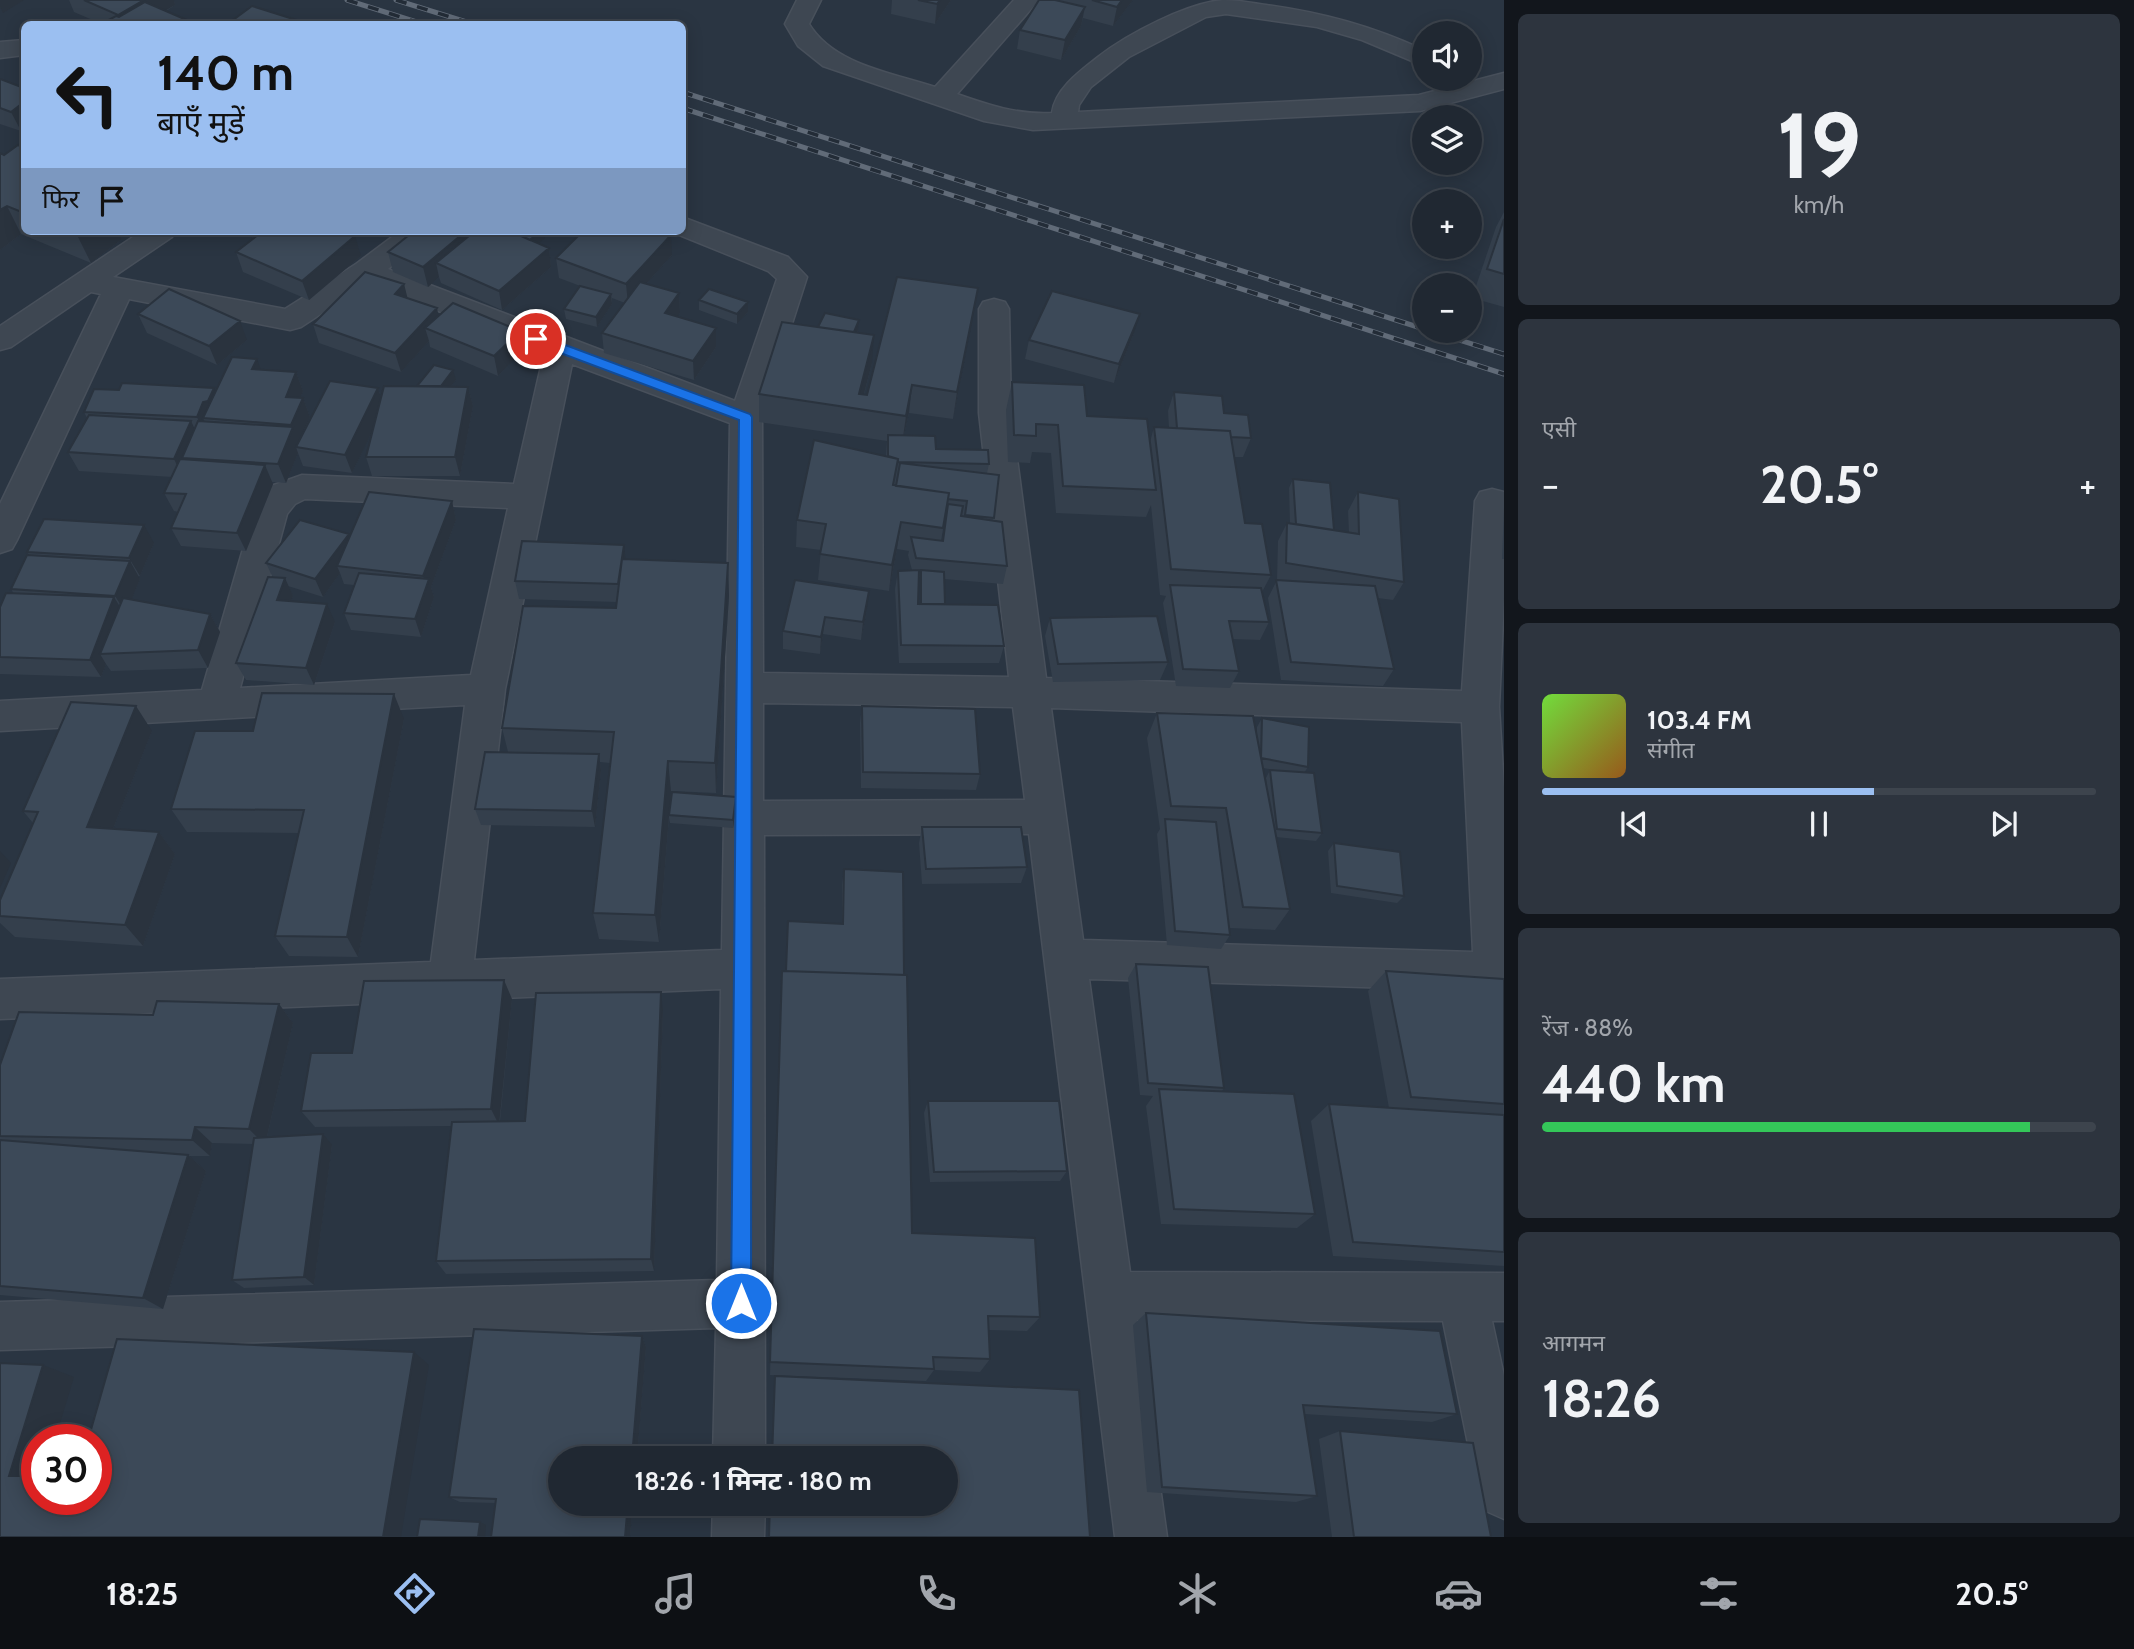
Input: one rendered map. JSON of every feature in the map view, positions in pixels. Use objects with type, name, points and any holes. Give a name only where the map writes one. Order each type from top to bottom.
[{"type":"street","points":[[809,0],[797,24],[807,41],[832,61],[993,115],[1034,122],[1420,103],[1487,82]]},
{"type":"street","points":[[941,96],[1027,0]]},
{"type":"street","points":[[1064,121],[1066,105],[1082,82],[1120,52],[1200,11],[1226,7],[1319,20],[1371,35],[1412,54]]},
{"type":"street","points":[[0,50],[21,48]]},
{"type":"street","points":[[686,228],[778,264],[792,277],[746,417],[739,1446]]},
{"type":"street","points":[[0,340],[156,235]]},
{"type":"street","points":[[87,282],[290,320],[366,271],[413,235]]},
{"type":"street","points":[[366,271],[560,348],[746,417]]},
{"type":"street","points":[[0,540],[119,288]]},
{"type":"street","points":[[994,309],[995,413],[1000,465],[1141,1537]]},
{"type":"street","points":[[450,981],[486,689],[560,348]]},
{"type":"street","points":[[217,703],[271,511],[283,495],[302,487],[526,497]]},
{"type":"street","points":[[1065,959],[1500,973],[1480,707],[1492,501]]},
{"type":"street","points":[[744,688],[1030,692],[1480,707]]},
{"type":"street","points":[[0,716],[486,689]]},
{"type":"street","points":[[743,818],[1046,817]]},
{"type":"street","points":[[0,999],[742,969]]},
{"type":"street","points":[[1109,1296],[1483,1296],[1504,1493]]},
{"type":"street","points":[[0,1325],[741,1303]]},
{"type":"street","points":[[738,1537],[739,1516]]},
{"type":"building","points":[[84,0],[144,0],[118,15]]},
{"type":"building","points":[[918,0],[940,0],[937,4]]},
{"type":"building","points":[[1039,0],[1055,0],[1085,7],[1065,40],[1020,30]]},
{"type":"building","points":[[1092,0],[1122,0],[1117,7]]},
{"type":"building","points":[[145,2],[189,21],[107,21]]},
{"type":"building","points":[[252,6],[300,21],[232,21]]},
{"type":"building","points":[[0,79],[21,87],[21,104],[11,112],[0,108]]},
{"type":"building","points":[[18,145],[21,146],[21,212],[7,206],[0,210],[0,153],[4,155]]},
{"type":"building","points":[[1504,219],[1504,274],[1487,269]]},
{"type":"building","points":[[258,235],[355,236],[302,281],[236,252]]},
{"type":"building","points":[[409,235],[461,235],[423,267],[388,252]]},
{"type":"building","points":[[470,235],[519,235],[549,248],[499,291],[436,263]]},
{"type":"building","points":[[519,235],[536,235],[530,240]]},
{"type":"building","points":[[579,235],[671,235],[626,284],[556,258]]},
{"type":"building","points":[[365,272],[404,284],[395,294],[437,308],[395,353],[313,324]]},
{"type":"building","points":[[897,277],[978,288],[957,392],[912,385],[906,416],[759,394],[782,322],[874,335],[859,394],[867,395]]},
{"type":"building","points":[[640,282],[679,293],[665,313],[716,328],[693,361],[602,333]]},
{"type":"building","points":[[580,286],[611,294],[596,317],[564,309]]},
{"type":"building","points":[[169,289],[240,321],[209,346],[138,314]]},
{"type":"building","points":[[709,289],[748,302],[737,314],[699,300]]},
{"type":"building","points":[[1052,291],[1140,314],[1119,364],[1029,340]]},
{"type":"building","points":[[453,303],[520,331],[494,356],[425,328]]},
{"type":"building","points":[[825,313],[859,320],[854,332],[818,327]]},
{"type":"building","points":[[232,357],[257,359],[252,369],[296,372],[286,397],[303,398],[291,425],[203,418]]},
{"type":"building","points":[[434,365],[453,370],[441,386],[417,386]]},
{"type":"building","points":[[330,381],[378,388],[345,455],[296,447]]},
{"type":"building","points":[[1012,382],[1084,385],[1087,416],[1147,419],[1156,490],[1063,486],[1058,425],[1036,424],[1036,436],[1014,435]]},
{"type":"building","points":[[122,383],[214,388],[208,401],[203,402],[197,417],[84,412],[94,389],[119,390]]},
{"type":"building","points":[[384,386],[468,387],[455,457],[366,457]]},
{"type":"building","points":[[1174,392],[1222,396],[1224,413],[1248,415],[1251,438],[1231,437],[1230,431],[1177,428]]},
{"type":"building","points":[[89,415],[191,421],[174,459],[68,452]]},
{"type":"building","points":[[198,421],[293,427],[278,464],[182,458]]},
{"type":"building","points":[[1154,427],[1230,431],[1245,523],[1262,524],[1271,575],[1171,569]]},
{"type":"building","points":[[888,435],[935,436],[936,449],[988,450],[989,464],[898,462],[898,459],[888,456]]},
{"type":"building","points":[[814,440],[898,459],[893,485],[949,493],[943,528],[901,522],[892,565],[820,554],[826,524],[797,520]]},
{"type":"building","points":[[180,459],[265,465],[237,533],[171,528],[186,494],[164,493]]},
{"type":"building","points":[[900,463],[999,475],[994,518],[965,515],[967,501],[948,499],[949,493],[896,486]]},
{"type":"building","points":[[1293,479],[1330,483],[1334,530],[1296,524]]},
{"type":"building","points":[[369,492],[452,501],[423,576],[337,566]]},
{"type":"building","points":[[1358,492],[1399,499],[1404,582],[1286,563],[1287,523],[1359,534]]},
{"type":"building","points":[[948,504],[963,506],[961,516],[1002,522],[1007,566],[916,558],[911,537],[943,541]]},
{"type":"building","points":[[44,519],[144,525],[129,558],[27,552]]},
{"type":"building","points":[[300,520],[349,534],[315,579],[266,563]]},
{"type":"building","points":[[522,541],[624,545],[618,584],[515,581]]},
{"type":"building","points":[[27,555],[130,561],[115,596],[11,589]]},
{"type":"building","points":[[622,559],[728,563],[715,763],[668,761],[655,915],[593,913],[614,732],[502,728],[523,606],[616,608]]},
{"type":"building","points":[[919,570],[918,604],[998,605],[1004,646],[901,645],[898,571]]},
{"type":"building","points":[[921,570],[944,572],[945,604],[921,604]]},
{"type":"building","points":[[359,573],[429,579],[415,619],[344,613]]},
{"type":"building","points":[[268,577],[285,578],[277,600],[327,604],[306,668],[236,663]]},
{"type":"building","points":[[795,580],[869,591],[863,622],[825,617],[821,637],[783,631]]},
{"type":"building","points":[[1276,580],[1375,586],[1394,669],[1291,662]]},
{"type":"building","points":[[1170,585],[1261,588],[1269,622],[1229,621],[1239,671],[1183,669]]},
{"type":"building","points":[[6,593],[114,597],[90,660],[0,657],[0,607]]},
{"type":"building","points":[[123,598],[210,614],[198,650],[100,654]]},
{"type":"building","points":[[1157,616],[1168,662],[1058,664],[1050,618]]},
{"type":"building","points":[[262,693],[394,694],[347,937],[275,936],[304,810],[171,809],[195,731],[253,731]]},
{"type":"building","points":[[71,702],[136,706],[87,827],[159,832],[125,925],[0,916],[0,900],[38,812],[23,811]]},
{"type":"building","points":[[862,706],[975,709],[980,774],[863,772]]},
{"type":"building","points":[[1157,713],[1253,716],[1290,909],[1243,907],[1226,808],[1171,806]]},
{"type":"building","points":[[1262,718],[1309,727],[1308,767],[1261,758]]},
{"type":"building","points":[[485,752],[599,754],[592,811],[475,809]]},
{"type":"building","points":[[1270,770],[1314,773],[1322,833],[1277,829]]},
{"type":"building","points":[[672,792],[736,797],[733,820],[669,815]]},
{"type":"building","points":[[1165,819],[1216,822],[1230,935],[1175,931]]},
{"type":"building","points":[[922,827],[1021,827],[1027,867],[926,869]]},
{"type":"building","points":[[1334,843],[1400,852],[1404,896],[1337,886]]},
{"type":"building","points":[[844,869],[903,872],[904,975],[786,971],[788,921],[843,924]]},
{"type":"building","points":[[1136,964],[1208,967],[1224,1088],[1148,1083]]},
{"type":"building","points":[[782,971],[907,975],[912,1233],[1035,1238],[1040,1317],[988,1316],[990,1359],[933,1357],[934,1369],[770,1362]]},
{"type":"building","points":[[1386,971],[1504,979],[1504,1104],[1411,1097]]},
{"type":"building","points":[[504,980],[491,1109],[301,1111],[311,1053],[352,1053],[364,981]]},
{"type":"building","points":[[661,992],[651,1259],[436,1261],[452,1122],[525,1121],[536,993]]},
{"type":"building","points":[[157,1001],[279,1004],[249,1129],[195,1127],[192,1140],[0,1136],[0,1065],[19,1012],[153,1015]]},
{"type":"building","points":[[1159,1089],[1294,1094],[1315,1214],[1174,1209]]},
{"type":"building","points":[[928,1101],[1059,1101],[1067,1171],[934,1172]]},
{"type":"building","points":[[1329,1104],[1504,1115],[1504,1252],[1353,1242]]},
{"type":"building","points":[[323,1134],[304,1277],[232,1280],[254,1138]]},
{"type":"building","points":[[0,1140],[188,1155],[143,1298],[0,1286]]},
{"type":"building","points":[[1146,1313],[1440,1331],[1457,1414],[1303,1405],[1317,1496],[1162,1487]]},
{"type":"building","points":[[474,1329],[642,1336],[633,1446],[548,1446],[548,1516],[627,1516],[625,1537],[491,1537],[496,1499],[449,1497]]},
{"type":"building","points":[[117,1339],[414,1352],[383,1537],[0,1537],[0,1363],[43,1365],[25,1424],[21,1424],[21,1437],[9,1476],[21,1476],[21,1515],[112,1515],[112,1424],[93,1424]]},
{"type":"building","points":[[775,1376],[1079,1390],[1090,1537],[769,1537],[770,1516],[958,1516],[958,1446],[772,1446]]},
{"type":"building","points":[[1340,1431],[1473,1443],[1491,1537],[1354,1537]]},
{"type":"building","points":[[420,1519],[480,1522],[478,1537],[417,1537]]},
{"type":"railway","points":[[347,0],[414,21]]},
{"type":"railway","points":[[396,0],[463,21]]},
{"type":"railway","points":[[686,93],[1412,325]]},
{"type":"railway","points":[[686,109],[1504,374]]},
{"type":"railway","points":[[1469,343],[1504,354]]},
{"type":"route","points":[[536,339],[746,417],[741,1303]]}]
